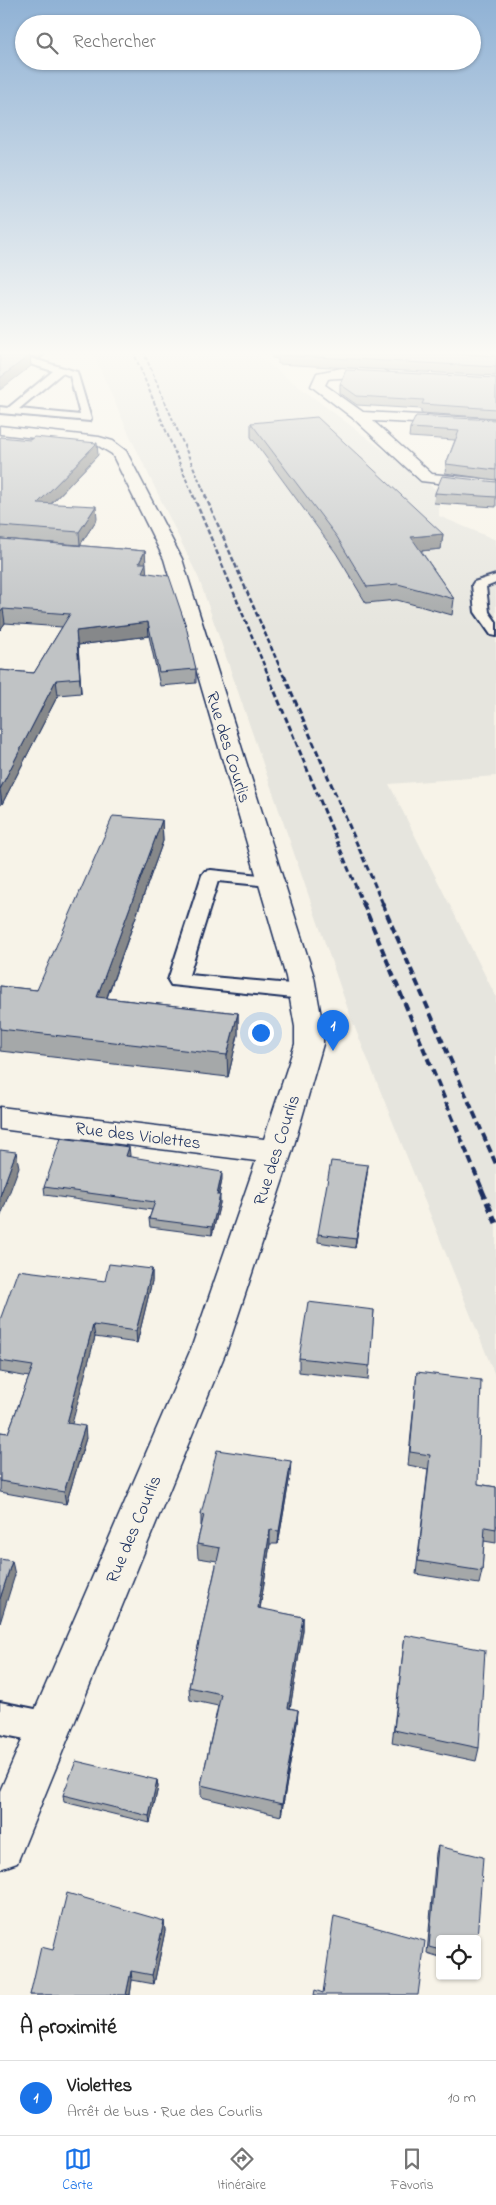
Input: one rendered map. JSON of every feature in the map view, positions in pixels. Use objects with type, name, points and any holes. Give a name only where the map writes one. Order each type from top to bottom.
[{"type":"street","name":"Rue des Courlis","points":[[0,1846],[209,1349],[276,1152],[309,1044],[308,1018],[302,992],[270,880],[163,559],[118,451],[108,444]]},
{"type":"street","points":[[391,444],[428,478],[496,485]]},
{"type":"street","name":"Rue des Violettes","points":[[0,1118],[276,1152]]},
{"type":"lane","points":[[496,579],[479,585],[482,612],[496,632]]},
{"type":"lane","points":[[270,880],[211,875],[178,980],[302,992]]},
{"type":"lane","points":[[0,1718],[50,1728]]},
{"type":"shaded area","points":[[134,444],[375,444],[439,492],[439,516],[496,540],[496,776],[389,784],[496,997],[496,1378],[351,1018],[199,579]]},
{"type":"building","points":[[0,444],[96,444],[38,503],[96,506],[79,532],[0,526]]},
{"type":"building","points":[[267,444],[346,444],[443,534],[411,537],[454,599],[398,584],[367,587],[337,537]]},
{"type":"building","points":[[454,444],[496,444],[496,470],[446,464]]},
{"type":"building","points":[[442,476],[496,482],[496,497],[435,493]]},
{"type":"building","points":[[0,539],[145,551],[139,563],[146,563],[142,572],[169,576],[186,626],[196,669],[159,672],[148,622],[76,631],[80,678],[56,680],[0,789],[0,670],[34,673],[70,614],[3,609],[0,613]]},
{"type":"building","points":[[113,816],[162,820],[97,997],[238,1013],[227,1055],[0,1029],[0,986],[37,990]]},
{"type":"building","points":[[61,1138],[129,1147],[126,1156],[222,1172],[217,1195],[220,1195],[212,1227],[149,1219],[155,1202],[44,1187]]},
{"type":"building","points":[[0,1150],[16,1152],[0,1196]]},
{"type":"building","points":[[331,1161],[368,1165],[356,1239],[318,1234]]},
{"type":"building","points":[[109,1264],[152,1269],[136,1331],[93,1325],[67,1423],[85,1426],[64,1492],[0,1481],[0,1432],[8,1433],[33,1366],[0,1361],[0,1320],[18,1270],[105,1281]]},
{"type":"building","points":[[308,1302],[374,1310],[370,1366],[299,1358]]},
{"type":"building","points":[[417,1372],[481,1380],[478,1484],[496,1487],[496,1529],[485,1527],[482,1571],[418,1561],[430,1455],[410,1452]]},
{"type":"building","points":[[217,1450],[291,1461],[279,1531],[270,1530],[258,1608],[303,1617],[288,1708],[298,1710],[282,1804],[201,1785],[221,1694],[189,1687],[220,1548],[197,1544],[204,1515],[201,1514]]},
{"type":"building","points":[[0,1559],[12,1561],[0,1599]]},
{"type":"building","points":[[405,1635],[485,1650],[479,1748],[394,1730]]},
{"type":"building","points":[[76,1761],[157,1780],[149,1816],[63,1795]]},
{"type":"building","points":[[438,1846],[483,1857],[477,1935],[436,1935],[436,1949],[429,1947]]},
{"type":"building","points":[[67,1893],[164,1921],[152,1975],[131,1971],[126,1995],[30,1995],[41,1947],[53,1950]]},
{"type":"building","points":[[334,1916],[425,1941],[418,1995],[314,1995],[315,1990],[323,1993]]},
{"type":"railway","points":[[172,444],[193,496]]},
{"type":"railway","points":[[183,444],[206,496]]},
{"type":"railway","points":[[193,495],[269,677]]},
{"type":"railway","points":[[205,495],[284,677]]},
{"type":"railway","points":[[268,675],[363,904]]},
{"type":"railway","points":[[284,675],[383,904]]},
{"type":"railway","points":[[363,903],[482,1189]]},
{"type":"railway","points":[[382,903],[496,1164]]},
{"type":"railway","points":[[481,1188],[496,1223]]},
{"type":"place","name":"Violettes","points":[[333,1051]]}]
